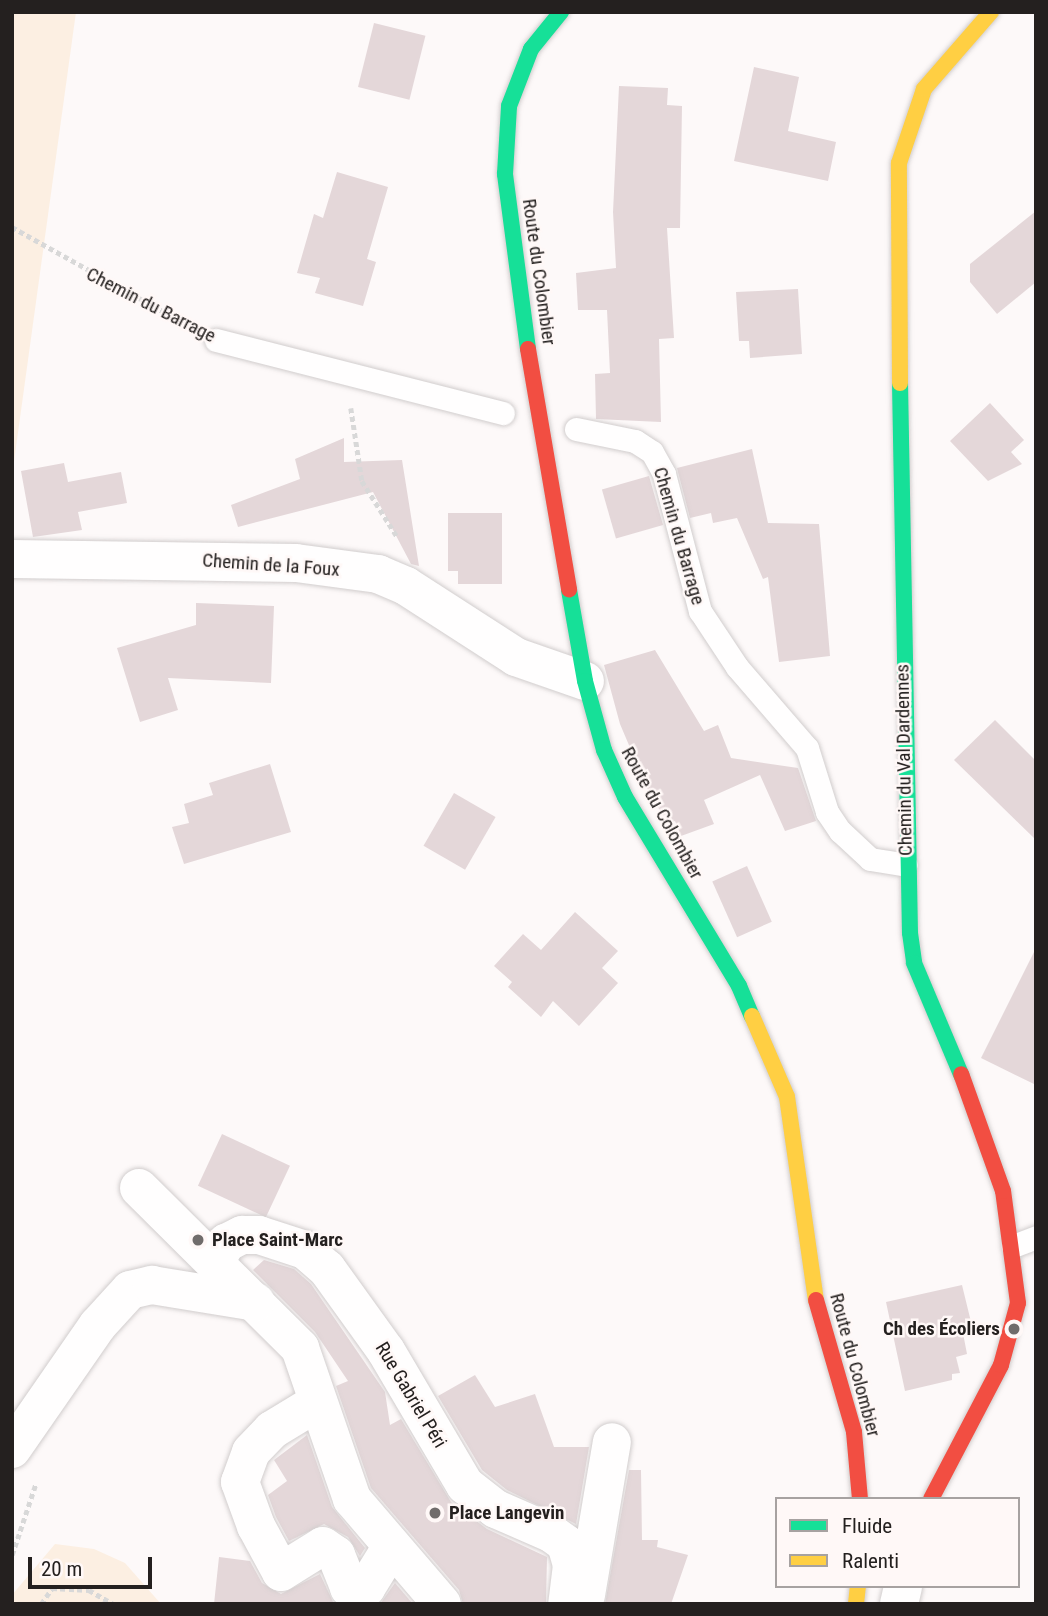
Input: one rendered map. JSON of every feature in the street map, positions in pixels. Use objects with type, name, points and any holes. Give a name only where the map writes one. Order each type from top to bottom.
[{"type":"street","name":"Route du Colombier","points":[[561,12],[531,49],[517,76],[509,106],[505,174],[534,392],[584,681],[604,750],[625,797],[739,986],[787,1097],[817,1308],[854,1432],[860,1497]]},
{"type":"street","name":"Chemin du Val Dardennes","points":[[931,1497],[1001,1365],[1014,1329],[1018,1303],[1013,1246],[1003,1191],[977,1112],[915,963],[906,864],[899,163],[924,89],[991,12]]},
{"type":"street","name":"Chemin de la Foux","points":[[12,559],[296,563],[378,574],[406,586],[516,657],[584,681]]},
{"type":"street","points":[[139,1188],[159,1212],[216,1261],[300,1348],[352,1499],[442,1604]]},
{"type":"street","name":"Rue Gabriel Péri","points":[[216,1261],[226,1243],[242,1235],[259,1235],[298,1246],[327,1269],[386,1351],[465,1485],[496,1509],[566,1544],[572,1565],[567,1604]]},
{"type":"street","points":[[12,1449],[98,1325],[130,1290],[152,1285],[256,1302]]},
{"type":"street","points":[[318,1402],[263,1438],[251,1452],[240,1482],[246,1505],[281,1572],[323,1546],[336,1555],[356,1599],[392,1546]]},
{"type":"street","points":[[583,1604],[612,1442]]},
{"type":"lane","name":"Chemin du Barrage","points":[[216,340],[503,413]]},
{"type":"lane","name":"Chemin du Barrage","points":[[576,429],[635,441],[652,452],[664,474],[700,611],[737,667],[807,748],[827,812],[840,831],[870,859],[906,864]]},
{"type":"lane","points":[[1013,1246],[1036,1237]]},
{"type":"path","name":"Chemin du Barrage","points":[[12,228],[216,340]]},
{"type":"path","points":[[346,372],[362,481],[402,543],[406,586]]},
{"type":"path","points":[[41,1604],[52,1588],[89,1590],[113,1604]]},
{"type":"shaded area","points":[[12,12],[76,12],[12,476]]},
{"type":"shaded area","points":[[55,1544],[94,1549],[125,1563],[161,1604],[12,1604],[12,1595]]},
{"type":"building","points":[[374,23],[425,36],[409,100],[358,87]]},
{"type":"building","points":[[754,67],[799,77],[788,131],[836,142],[828,181],[734,161]]},
{"type":"building","points":[[619,86],[668,88],[667,105],[682,106],[680,228],[667,228],[674,338],[659,339],[661,422],[596,419],[595,374],[610,373],[607,310],[578,310],[576,273],[616,268],[613,212]]},
{"type":"building","points":[[337,172],[388,187],[367,259],[376,262],[363,306],[315,293],[320,278],[297,273],[314,214],[323,218]]},
{"type":"building","points":[[1036,211],[1036,282],[997,314],[970,282],[970,264]]},
{"type":"building","points":[[798,289],[802,354],[750,358],[749,341],[739,341],[736,292]]},
{"type":"building","points":[[990,403],[1024,440],[1011,452],[1022,464],[988,481],[950,441]]},
{"type":"building","points":[[344,438],[344,462],[402,460],[419,566],[411,564],[373,492],[238,527],[231,505],[300,479],[295,459]]},
{"type":"building","points":[[752,449],[768,523],[819,524],[830,656],[779,662],[768,577],[763,579],[737,518],[713,523],[711,513],[690,518],[677,468]]},
{"type":"building","points":[[64,463],[68,482],[121,472],[127,503],[78,512],[82,530],[33,537],[21,471]]},
{"type":"building","points":[[649,476],[663,525],[616,539],[602,490]]},
{"type":"building","points":[[448,513],[502,513],[502,584],[458,584],[458,571],[448,571]]},
{"type":"building","points":[[196,603],[274,606],[271,683],[168,678],[178,710],[140,722],[117,648],[196,625]]},
{"type":"building","points":[[655,650],[704,731],[718,725],[731,758],[798,768],[816,821],[785,831],[760,775],[704,800],[714,824],[681,836],[675,821],[669,824],[651,797],[620,724],[604,665]]},
{"type":"building","points":[[995,720],[1036,761],[1036,840],[954,760]]},
{"type":"building","points":[[270,764],[291,832],[184,864],[172,827],[189,823],[184,804],[213,795],[209,783]]},
{"type":"building","points":[[454,793],[496,817],[465,870],[424,846]]},
{"type":"building","points":[[747,866],[772,922],[737,937],[712,881]]},
{"type":"building","points":[[575,912],[618,951],[602,968],[618,983],[579,1026],[553,1001],[541,1017],[508,987],[512,982],[494,966],[523,934],[541,950]]},
{"type":"building","points":[[1036,948],[1036,1085],[981,1058]]},
{"type":"building","points":[[222,1134],[290,1166],[266,1217],[198,1186]]},
{"type":"building","points":[[264,1260],[294,1269],[311,1284],[385,1392],[390,1425],[401,1419],[451,1502],[487,1529],[547,1557],[546,1604],[463,1604],[459,1590],[371,1488],[336,1386],[348,1381],[315,1332],[253,1270]]},
{"type":"building","points":[[962,1285],[972,1326],[962,1328],[967,1354],[956,1357],[960,1373],[952,1374],[952,1380],[905,1391],[886,1302]]},
{"type":"building","points":[[475,1375],[495,1407],[535,1394],[554,1447],[589,1447],[576,1524],[507,1490],[482,1470],[438,1396]]},
{"type":"building","points":[[307,1435],[332,1507],[365,1548],[360,1556],[348,1537],[324,1524],[289,1541],[276,1517],[268,1495],[287,1481],[274,1460]]},
{"type":"building","points":[[629,1470],[641,1470],[642,1540],[658,1540],[657,1547],[688,1555],[671,1604],[605,1604]]},
{"type":"building","points":[[219,1557],[250,1561],[262,1583],[281,1594],[320,1574],[334,1604],[214,1604]]},
{"type":"building","points":[[395,1583],[413,1604],[380,1604]]},
{"type":"traffic: fast","points":[[528,349],[505,174],[509,106],[531,49],[561,12]]},
{"type":"traffic: fast","points":[[900,383],[910,933],[914,963],[961,1074]]},
{"type":"traffic: fast","points":[[569,590],[585,681],[604,750],[625,797],[739,986],[752,1016]]},
{"type":"traffic: slow","points":[[900,383],[899,163],[924,89],[991,12]]},
{"type":"traffic: slow","points":[[752,1016],[787,1097],[816,1300]]},
{"type":"traffic: slow","points":[[856,1604],[858,1588]]},
{"type":"traffic: jam","points":[[528,349],[569,590]]},
{"type":"traffic: jam","points":[[932,1497],[1001,1365],[1018,1303],[1003,1191],[961,1074]]},
{"type":"traffic: jam","points":[[816,1300],[854,1432],[860,1497]]},
{"type":"place","name":"Place Saint-Marc","points":[[198,1240]]},
{"type":"place","name":"Ch des Écoliers","points":[[1014,1329]]},
{"type":"place","name":"Place Langevin","points":[[435,1513]]}]
